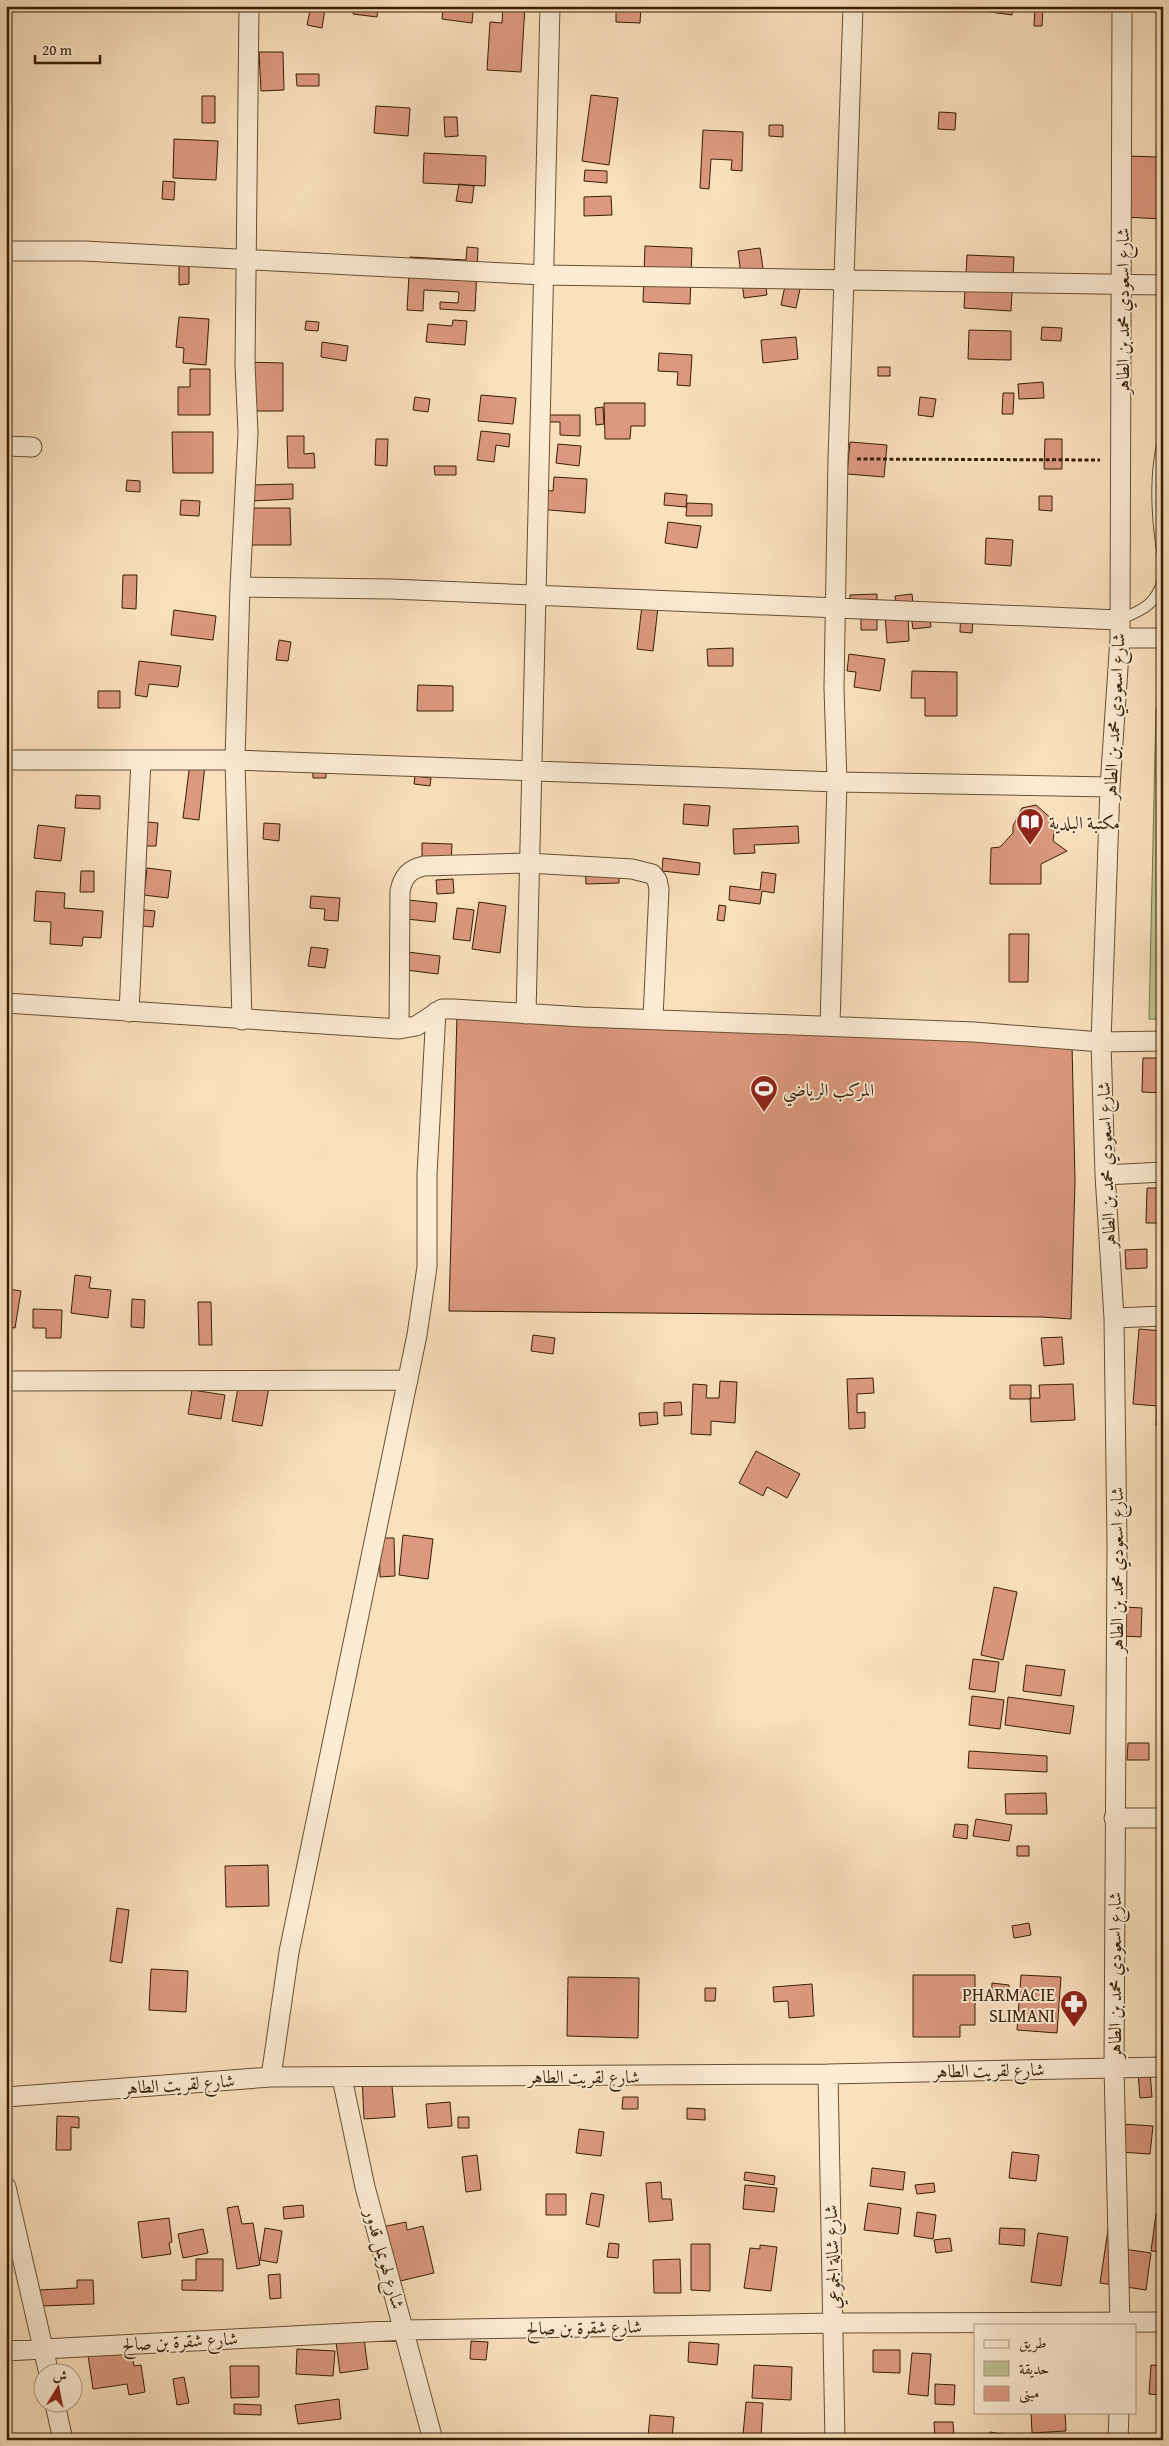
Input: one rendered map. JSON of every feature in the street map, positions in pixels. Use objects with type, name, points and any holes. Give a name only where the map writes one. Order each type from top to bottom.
[{"type":"street","points":[[242,1020],[235,760],[240,587],[248,433],[245,364],[248,260],[249,6]]},
{"type":"street","points":[[526,1014],[528,863],[533,769],[535,595],[550,6]]},
{"type":"street","points":[[830,1025],[837,782],[834,688],[838,459],[853,6]]},
{"type":"street","name":"شارع اسعودي محمد بن الطاهر","points":[[1120,2323],[1114,2067],[1117,1544],[1114,1318],[1105,1175],[1101,1042],[1110,786],[1120,638],[1122,6]]},
{"type":"street","points":[[6,251],[84,251],[544,275],[1163,285]]},
{"type":"street","points":[[6,446],[32,447]]},
{"type":"street","points":[[240,587],[391,589],[835,606],[1119,620]]},
{"type":"street","points":[[1120,638],[1163,638]]},
{"type":"street","points":[[6,760],[235,760],[533,769],[837,782],[1110,786]]},
{"type":"street","points":[[129,1012],[141,760]]},
{"type":"street","points":[[399,1029],[400,891],[402,880],[407,874],[415,868],[424,866],[528,863],[632,869],[652,874],[657,880],[659,890],[653,1018]]},
{"type":"street","points":[[6,1003],[399,1029],[416,1026],[436,1012],[453,1009],[526,1014],[974,1032],[1101,1042],[1163,1041]]},
{"type":"street","points":[[272,2077],[289,1952],[408,1380],[427,1268],[427,1174],[436,1012]]},
{"type":"street","points":[[1105,1175],[1163,1172]]},
{"type":"street","points":[[1114,1318],[1163,1316]]},
{"type":"street","points":[[6,1381],[408,1380]]},
{"type":"street","points":[[1114,1818],[1163,1818]]},
{"type":"street","name":"شارع لقريت الطاهر","points":[[6,2097],[272,2077],[828,2074],[1163,2067]]},
{"type":"street","name":"شارع شالة الجموعي","points":[[828,2074],[829,2191],[835,2323],[835,2440]]},
{"type":"street","name":"شارع لهويمل قدور","points":[[342,2078],[365,2187],[405,2330],[433,2440]]},
{"type":"street","points":[[6,2187],[47,2364]]},
{"type":"street","name":"شارع شقرة بن صالح","points":[[6,2350],[405,2330],[835,2323],[1163,2322]]},
{"type":"street","points":[[58,2414],[64,2440]]},
{"type":"street","points":[[1118,2414],[1118,2440]]},
{"type":"lane","points":[[1163,441],[1159,458],[1158,524],[1163,557]]},
{"type":"lane","points":[[1119,620],[1147,608],[1160,590],[1163,580]]},
{"type":"path","points":[[838,459],[1121,460]]},
{"type":"green space","points":[[1163,703],[1163,1019],[1149,1019],[1156,708]]},
{"type":"building","points":[[311,6],[325,9],[322,28],[307,25]]},
{"type":"building","points":[[354,6],[378,6],[377,17],[353,14]]},
{"type":"building","points":[[503,6],[525,6],[521,72],[487,70],[490,22],[502,23]]},
{"type":"building","points":[[616,6],[641,6],[640,23],[616,22]]},
{"type":"building","points":[[869,6],[902,6],[902,9],[869,10]]},
{"type":"building","points":[[984,6],[1013,6],[1012,15],[983,11]]},
{"type":"building","points":[[443,8],[473,12],[472,23],[442,19]]},
{"type":"building","points":[[1035,8],[1043,8],[1042,26],[1034,26]]},
{"type":"building","points":[[259,52],[283,52],[284,90],[261,91]]},
{"type":"building","points":[[296,74],[319,74],[319,86],[297,86]]},
{"type":"building","points":[[591,95],[618,98],[609,165],[582,161]]},
{"type":"building","points":[[202,96],[215,96],[215,123],[202,123]]},
{"type":"building","points":[[376,106],[410,108],[408,136],[374,133]]},
{"type":"building","points":[[939,112],[956,113],[955,130],[938,129]]},
{"type":"building","points":[[444,117],[457,117],[458,136],[445,137]]},
{"type":"building","points":[[1158,123],[1163,123],[1163,219],[1124,217],[1126,156],[1157,157]]},
{"type":"building","points":[[769,125],[783,125],[783,137],[769,136]]},
{"type":"building","points":[[703,130],[743,132],[742,171],[731,170],[732,160],[711,159],[709,189],[700,188]]},
{"type":"building","points":[[174,139],[218,141],[216,180],[173,178]]},
{"type":"building","points":[[424,153],[486,156],[485,186],[423,183]]},
{"type":"building","points":[[585,170],[607,171],[607,183],[584,181]]},
{"type":"building","points":[[163,181],[175,182],[174,200],[162,199]]},
{"type":"building","points":[[459,184],[474,186],[472,203],[456,201]]},
{"type":"building","points":[[611,196],[612,215],[584,216],[584,197]]},
{"type":"building","points":[[645,246],[692,248],[690,304],[643,302]]},
{"type":"building","points":[[467,247],[478,248],[475,311],[440,309],[440,302],[458,303],[459,292],[424,290],[423,311],[407,310],[410,257],[466,260]]},
{"type":"building","points":[[760,248],[767,295],[744,298],[738,251]]},
{"type":"building","points":[[967,255],[1014,257],[1011,311],[964,308]]},
{"type":"building","points":[[179,261],[189,261],[189,284],[179,285]]},
{"type":"building","points":[[785,286],[800,289],[796,308],[781,305]]},
{"type":"building","points":[[179,317],[209,319],[206,365],[183,363],[184,348],[176,347]]},
{"type":"building","points":[[453,320],[467,321],[465,345],[426,342],[428,324],[452,326]]},
{"type":"building","points":[[306,321],[319,322],[318,331],[305,330]]},
{"type":"building","points":[[1042,327],[1062,328],[1061,341],[1041,340]]},
{"type":"building","points":[[969,330],[1011,331],[1011,360],[968,359]]},
{"type":"building","points":[[796,337],[798,359],[763,363],[761,340]]},
{"type":"building","points":[[322,342],[348,346],[346,361],[321,357]]},
{"type":"building","points":[[659,353],[692,355],[690,386],[677,385],[678,372],[658,371]]},
{"type":"building","points":[[244,362],[283,363],[283,411],[244,411]]},
{"type":"building","points":[[878,367],[890,367],[890,376],[878,376]]},
{"type":"building","points":[[190,369],[210,369],[210,415],[178,415],[178,387],[190,387]]},
{"type":"building","points":[[1043,382],[1044,398],[1019,399],[1018,384]]},
{"type":"building","points":[[1003,393],[1014,393],[1013,414],[1002,414]]},
{"type":"building","points":[[481,395],[516,398],[513,424],[478,421]]},
{"type":"building","points":[[415,397],[430,399],[428,412],[413,410]]},
{"type":"building","points":[[920,397],[936,399],[933,417],[918,415]]},
{"type":"building","points":[[604,403],[645,403],[645,426],[631,426],[630,439],[605,439]]},
{"type":"building","points":[[603,407],[604,424],[596,425],[595,408]]},
{"type":"building","points":[[547,415],[580,415],[580,436],[560,435],[560,422],[547,422]]},
{"type":"building","points":[[481,431],[510,434],[509,447],[496,445],[494,462],[477,460]]},
{"type":"building","points":[[172,432],[213,432],[213,473],[173,473]]},
{"type":"building","points":[[287,436],[304,436],[304,454],[314,453],[315,468],[288,468]]},
{"type":"building","points":[[376,439],[388,439],[387,466],[375,465]]},
{"type":"building","points":[[1045,439],[1062,439],[1062,469],[1044,469]]},
{"type":"building","points":[[850,442],[887,445],[884,477],[847,474]]},
{"type":"building","points":[[558,444],[581,446],[579,466],[556,463]]},
{"type":"building","points":[[434,466],[456,466],[456,475],[435,475]]},
{"type":"building","points":[[554,477],[587,479],[585,513],[538,509],[539,490],[553,491]]},
{"type":"building","points":[[127,480],[140,481],[140,492],[126,491]]},
{"type":"building","points":[[293,484],[293,499],[252,501],[251,485]]},
{"type":"building","points":[[665,493],[687,495],[686,507],[664,505]]},
{"type":"building","points":[[1039,496],[1052,496],[1052,511],[1039,510]]},
{"type":"building","points":[[181,500],[200,501],[199,516],[180,515]]},
{"type":"building","points":[[687,503],[712,504],[712,516],[686,516]]},
{"type":"building","points":[[250,508],[290,508],[291,545],[251,545]]},
{"type":"building","points":[[668,522],[701,526],[697,548],[665,543]]},
{"type":"building","points":[[986,538],[1013,540],[1011,566],[985,564]]},
{"type":"building","points":[[123,575],[137,575],[136,609],[122,608]]},
{"type":"building","points":[[877,594],[877,630],[861,630],[861,613],[849,613],[850,595]]},
{"type":"building","points":[[912,594],[914,613],[908,614],[909,641],[887,643],[885,615],[897,614],[895,596]]},
{"type":"building","points":[[642,605],[658,607],[653,651],[637,649]]},
{"type":"building","points":[[961,605],[974,606],[972,633],[960,632]]},
{"type":"building","points":[[174,610],[216,616],[213,640],[171,635]]},
{"type":"building","points":[[929,613],[931,627],[913,629],[911,615]]},
{"type":"building","points":[[279,640],[291,642],[288,661],[276,660]]},
{"type":"building","points":[[733,648],[733,666],[708,666],[707,649]]},
{"type":"building","points":[[849,654],[885,659],[880,691],[854,687],[856,672],[847,671]]},
{"type":"building","points":[[139,661],[181,666],[178,687],[149,684],[147,697],[135,695]]},
{"type":"building","points":[[912,671],[957,672],[957,716],[925,716],[925,698],[911,698]]},
{"type":"building","points":[[418,685],[453,686],[453,711],[417,711]]},
{"type":"building","points":[[98,691],[120,691],[120,708],[98,708]]},
{"type":"building","points":[[326,760],[326,778],[313,778],[312,761]]},
{"type":"building","points":[[190,763],[205,765],[199,820],[183,818]]},
{"type":"building","points":[[415,776],[431,778],[430,786],[414,784]]},
{"type":"building","points":[[76,795],[100,796],[100,809],[75,808]]},
{"type":"building","points":[[684,804],[710,806],[708,826],[683,824]]},
{"type":"building","name":"مكتبة البلدية","points":[[1036,805],[1053,820],[1055,825],[1053,841],[1067,851],[1041,864],[1041,884],[990,884],[991,848],[1000,847],[1013,833],[1013,826],[1022,808]]},
{"type":"building","points":[[147,822],[158,823],[156,846],[145,846]]},
{"type":"building","points":[[264,823],[280,824],[279,841],[263,839]]},
{"type":"building","points":[[38,825],[65,828],[61,861],[34,858]]},
{"type":"building","points":[[798,826],[799,843],[754,845],[755,853],[734,854],[733,829]]},
{"type":"building","points":[[422,843],[452,844],[451,866],[422,865]]},
{"type":"building","points":[[663,858],[700,863],[699,875],[662,871]]},
{"type":"building","points":[[619,859],[619,883],[586,884],[585,860]]},
{"type":"building","points":[[147,868],[171,871],[168,898],[144,895]]},
{"type":"building","points":[[81,871],[94,871],[94,892],[80,892]]},
{"type":"building","points":[[762,872],[776,874],[774,893],[762,891],[760,904],[729,900],[730,886],[760,890]]},
{"type":"building","points":[[453,879],[454,893],[437,894],[436,880]]},
{"type":"building","points":[[36,891],[65,893],[64,908],[103,911],[101,938],[83,937],[82,946],[50,944],[51,922],[34,921]]},
{"type":"building","points":[[311,896],[340,898],[338,921],[324,920],[325,909],[310,908]]},
{"type":"building","points":[[408,900],[437,903],[435,922],[406,919]]},
{"type":"building","points":[[479,902],[506,906],[500,953],[472,949]]},
{"type":"building","points":[[719,905],[726,906],[724,921],[717,920]]},
{"type":"building","points":[[457,908],[474,910],[470,941],[453,939]]},
{"type":"building","points":[[144,910],[155,911],[153,927],[142,926]]},
{"type":"building","points":[[1009,934],[1029,934],[1028,982],[1009,982]]},
{"type":"building","points":[[311,947],[328,949],[325,968],[308,966]]},
{"type":"building","points":[[408,952],[440,956],[438,974],[406,970]]},
{"type":"building","name":"المركب الرياضي","points":[[457,1015],[1072,1044],[1075,1182],[1071,1319],[1042,1317],[449,1311]]},
{"type":"building","points":[[1143,1058],[1163,1058],[1163,1093],[1142,1092]]},
{"type":"building","points":[[1147,1188],[1163,1188],[1163,1223],[1146,1223]]},
{"type":"building","points":[[1147,1249],[1147,1268],[1126,1269],[1125,1250]]},
{"type":"building","points":[[75,1275],[91,1277],[89,1288],[111,1290],[108,1318],[71,1313]]},
{"type":"building","points":[[9,1289],[21,1291],[15,1328],[6,1327]]},
{"type":"building","points":[[132,1299],[145,1300],[144,1328],[131,1327]]},
{"type":"building","points":[[198,1302],[211,1302],[212,1345],[199,1345]]},
{"type":"building","points":[[33,1309],[62,1310],[61,1338],[46,1338],[46,1328],[33,1328]]},
{"type":"building","points":[[1139,1329],[1163,1331],[1163,1426],[1156,1425],[1157,1406],[1133,1404]]},
{"type":"building","points":[[533,1335],[555,1338],[553,1354],[531,1351]]},
{"type":"building","points":[[1062,1337],[1064,1364],[1044,1366],[1041,1338]]},
{"type":"building","points":[[873,1378],[874,1393],[857,1394],[857,1413],[865,1412],[865,1428],[849,1429],[847,1379]]},
{"type":"building","points":[[720,1381],[737,1382],[735,1423],[711,1421],[711,1435],[691,1434],[693,1384],[707,1385],[706,1398],[719,1398]]},
{"type":"building","points":[[239,1382],[269,1387],[262,1426],[232,1421]]},
{"type":"building","points":[[1073,1384],[1075,1420],[1031,1422],[1030,1398],[1040,1398],[1039,1385]]},
{"type":"building","points":[[1010,1385],[1031,1385],[1031,1399],[1010,1399]]},
{"type":"building","points":[[192,1390],[225,1395],[221,1419],[188,1414]]},
{"type":"building","points":[[681,1402],[682,1415],[664,1416],[664,1403]]},
{"type":"building","points":[[657,1412],[658,1424],[640,1426],[639,1413]]},
{"type":"building","points":[[756,1451],[800,1474],[787,1498],[767,1487],[763,1496],[739,1483]]},
{"type":"building","points":[[403,1535],[433,1539],[428,1579],[399,1575]]},
{"type":"building","points":[[379,1538],[394,1538],[395,1576],[380,1577]]},
{"type":"building","points":[[994,1587],[1017,1592],[1003,1660],[981,1655]]},
{"type":"building","points":[[1125,1607],[1142,1608],[1141,1637],[1124,1636]]},
{"type":"building","points":[[973,1659],[999,1662],[995,1692],[969,1689]]},
{"type":"building","points":[[1026,1665],[1065,1670],[1061,1696],[1023,1691]]},
{"type":"building","points":[[972,1696],[1004,1700],[1000,1729],[969,1725]]},
{"type":"building","points":[[1008,1697],[1074,1706],[1070,1734],[1005,1725]]},
{"type":"building","points":[[1128,1743],[1149,1743],[1149,1760],[1127,1760]]},
{"type":"building","points":[[969,1751],[1047,1756],[1047,1772],[968,1768]]},
{"type":"building","points":[[1046,1793],[1047,1814],[1006,1814],[1005,1794]]},
{"type":"building","points":[[976,1819],[1012,1825],[1009,1841],[973,1836]]},
{"type":"building","points":[[955,1824],[968,1825],[967,1839],[953,1837]]},
{"type":"building","points":[[1017,1846],[1029,1846],[1029,1856],[1017,1856]]},
{"type":"building","points":[[268,1865],[269,1906],[226,1907],[225,1866]]},
{"type":"building","points":[[117,1908],[129,1910],[122,1963],[110,1961]]},
{"type":"building","points":[[1029,1923],[1031,1935],[1014,1938],[1012,1926]]},
{"type":"building","points":[[151,1969],[188,1971],[186,2012],[149,2010]]},
{"type":"building","points":[[913,1975],[975,1975],[975,2025],[960,2025],[960,2037],[913,2037]]},
{"type":"building","points":[[1021,1975],[1061,1977],[1057,2033],[1017,2030]]},
{"type":"building","points":[[568,1977],[639,1978],[638,2038],[567,2036]]},
{"type":"building","points":[[992,1983],[1009,1985],[1008,2002],[991,2001]]},
{"type":"building","points":[[812,1984],[814,2016],[789,2018],[788,2001],[774,2002],[773,1987]]},
{"type":"building","points":[[705,1988],[716,1988],[715,2001],[705,2001]]},
{"type":"building","points":[[1150,2072],[1152,2097],[1140,2098],[1138,2073]]},
{"type":"building","points":[[391,2076],[395,2117],[364,2119],[362,2078]]},
{"type":"building","points":[[623,2097],[638,2097],[638,2109],[622,2109]]},
{"type":"building","points":[[450,2102],[452,2126],[428,2128],[426,2104]]},
{"type":"building","points":[[687,2108],[705,2109],[705,2120],[687,2119]]},
{"type":"building","points":[[57,2116],[79,2117],[79,2128],[71,2127],[71,2150],[56,2150]]},
{"type":"building","points":[[458,2117],[469,2117],[469,2128],[458,2128]]},
{"type":"building","points":[[1122,2124],[1153,2126],[1150,2154],[1120,2152]]},
{"type":"building","points":[[579,2129],[604,2132],[601,2156],[576,2153]]},
{"type":"building","points":[[1012,2152],[1039,2155],[1036,2181],[1009,2178]]},
{"type":"building","points":[[477,2155],[481,2190],[466,2192],[462,2157]]},
{"type":"building","points":[[872,2168],[905,2172],[903,2190],[870,2186]]},
{"type":"building","points":[[745,2172],[775,2176],[774,2185],[744,2180]]},
{"type":"building","points":[[661,2182],[662,2199],[671,2199],[673,2220],[649,2222],[646,2183]]},
{"type":"building","points":[[934,2183],[935,2192],[917,2194],[915,2185]]},
{"type":"building","points":[[745,2185],[777,2188],[774,2212],[743,2209]]},
{"type":"building","points":[[591,2193],[604,2195],[599,2227],[586,2224]]},
{"type":"building","points":[[546,2194],[566,2194],[566,2215],[546,2215]]},
{"type":"building","points":[[868,2203],[901,2208],[898,2234],[864,2230]]},
{"type":"building","points":[[303,2205],[304,2217],[284,2219],[283,2207]]},
{"type":"building","points":[[238,2206],[242,2224],[253,2223],[260,2265],[237,2269],[227,2208]]},
{"type":"building","points":[[917,2212],[936,2215],[933,2239],[914,2236]]},
{"type":"building","points":[[1156,2214],[1163,2215],[1163,2252],[1151,2251]]},
{"type":"building","points":[[1110,2217],[1117,2248],[1151,2253],[1146,2290],[1100,2283]]},
{"type":"building","points":[[169,2218],[172,2242],[169,2243],[171,2254],[142,2258],[138,2222]]},
{"type":"building","points":[[406,2222],[407,2230],[423,2226],[434,2273],[396,2282],[382,2227]]},
{"type":"building","points":[[265,2228],[282,2231],[277,2263],[260,2260]]},
{"type":"building","points":[[1000,2228],[1025,2229],[1024,2246],[999,2244]]},
{"type":"building","points":[[203,2229],[208,2253],[183,2258],[178,2234]]},
{"type":"building","points":[[1038,2233],[1068,2237],[1061,2286],[1031,2282]]},
{"type":"building","points":[[950,2238],[952,2251],[936,2253],[934,2240]]},
{"type":"building","points":[[609,2243],[619,2244],[618,2258],[607,2257]]},
{"type":"building","points":[[691,2244],[710,2244],[710,2291],[691,2290]]},
{"type":"building","points":[[760,2245],[777,2247],[771,2291],[744,2288],[750,2248],[760,2249]]},
{"type":"building","points":[[196,2259],[223,2259],[223,2291],[182,2290],[182,2280],[196,2280]]},
{"type":"building","points":[[680,2259],[681,2293],[654,2293],[653,2260]]},
{"type":"building","points":[[280,2274],[281,2298],[270,2299],[268,2275]]},
{"type":"building","points":[[77,2280],[93,2280],[94,2304],[41,2306],[40,2290],[77,2288]]},
{"type":"building","points":[[363,2331],[368,2369],[340,2373],[335,2334]]},
{"type":"building","points":[[129,2335],[134,2366],[141,2365],[145,2392],[129,2395],[127,2384],[93,2389],[86,2342]]},
{"type":"building","points":[[471,2341],[488,2342],[486,2360],[470,2359]]},
{"type":"building","points":[[689,2342],[719,2344],[717,2365],[688,2362]]},
{"type":"building","points":[[297,2349],[335,2351],[333,2376],[296,2374]]},
{"type":"building","points":[[873,2350],[900,2350],[900,2373],[873,2372]]},
{"type":"building","points":[[912,2353],[931,2354],[928,2396],[908,2394]]},
{"type":"building","points":[[754,2365],[792,2367],[791,2400],[752,2398]]},
{"type":"building","points":[[1151,2365],[1163,2366],[1163,2395],[1149,2394]]},
{"type":"building","points":[[230,2366],[259,2366],[259,2397],[231,2398]]},
{"type":"building","points":[[184,2377],[189,2403],[177,2405],[173,2379]]},
{"type":"building","points":[[935,2384],[955,2385],[954,2405],[935,2404]]},
{"type":"building","points":[[339,2399],[341,2419],[298,2424],[295,2405]]},
{"type":"building","points":[[746,2402],[763,2403],[761,2436],[743,2435]]},
{"type":"building","points":[[234,2404],[261,2405],[261,2415],[234,2414]]},
{"type":"building","points":[[1031,2414],[1065,2414],[1066,2431],[1032,2433]]},
{"type":"building","points":[[650,2415],[674,2417],[672,2439],[648,2437]]},
{"type":"building","points":[[934,2422],[953,2422],[954,2438],[935,2439]]},
{"type":"building","points":[[990,2432],[1007,2435],[1007,2440],[989,2440]]},
{"type":"place","name":"مكتبة البلدية","points":[[1030,846]]},
{"type":"place","name":"المركب الرياضي","points":[[764,1113]]},
{"type":"place","name":"PHARMACIE SLIMANI","points":[[1074,2028]]}]
